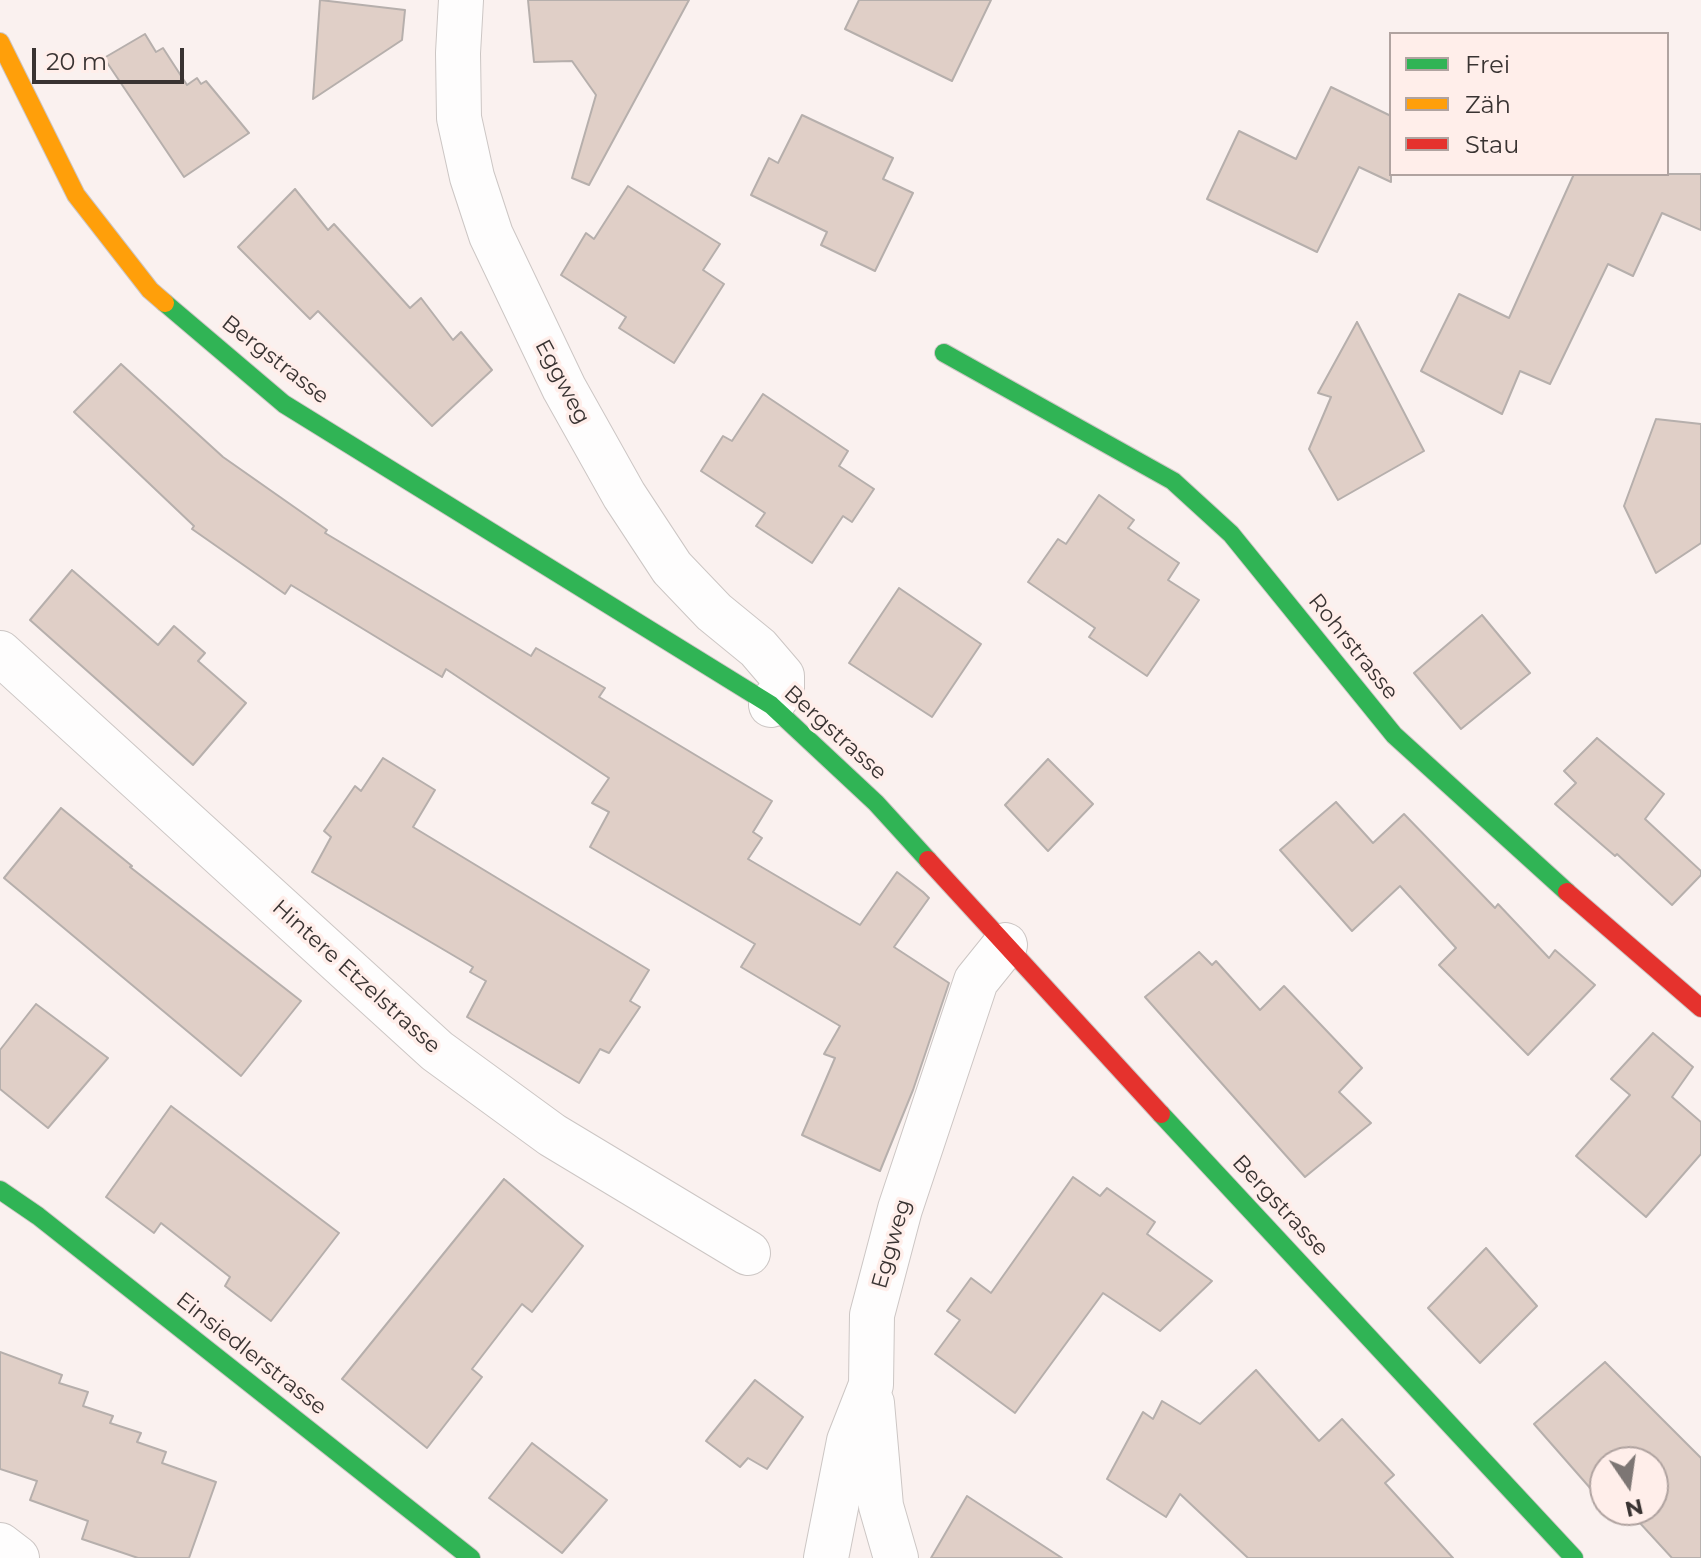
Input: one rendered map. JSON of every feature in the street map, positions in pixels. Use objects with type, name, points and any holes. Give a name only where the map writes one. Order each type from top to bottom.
[{"type":"street","name":"Eggweg","points":[[461,0],[459,118],[472,177],[491,235],[564,388],[624,495],[672,568],[714,612],[758,648],[782,676],[782,690],[771,705]]},
{"type":"street","name":"Bergstrasse","points":[[0,42],[76,195],[150,290],[284,404],[771,705],[876,803],[1574,1558]]},
{"type":"street","name":"Rohrstrasse","points":[[944,353],[1173,481],[1231,534],[1394,735],[1529,859],[1701,1008]]},
{"type":"street","name":"Hintere Etzelstrasse","points":[[0,653],[437,1051],[552,1135],[748,1253]]},
{"type":"street","name":"Eggweg","points":[[826,1558],[849,1441],[871,1385],[872,1315],[900,1209],[976,981],[1005,945]]},
{"type":"street","name":"Einsiedlerstrasse","points":[[0,1190],[38,1216],[471,1558]]},
{"type":"street","points":[[871,1385],[881,1506],[896,1558]]},
{"type":"street","points":[[0,1545],[17,1558]]},
{"type":"building","points":[[320,0],[405,10],[402,40],[313,99]]},
{"type":"building","points":[[528,0],[689,0],[589,185],[572,178],[596,95],[572,61],[534,62]]},
{"type":"building","points":[[859,0],[991,0],[952,81],[845,29]]},
{"type":"building","points":[[145,34],[156,52],[163,48],[187,85],[197,78],[201,84],[206,81],[249,133],[184,177],[104,58]]},
{"type":"building","points":[[1331,87],[1389,115],[1391,182],[1359,167],[1317,252],[1207,199],[1239,131],[1296,159]]},
{"type":"building","points":[[802,115],[893,158],[883,179],[913,193],[875,271],[821,245],[827,232],[751,195],[769,158],[778,163]]},
{"type":"building","points":[[1701,174],[1701,230],[1662,213],[1633,276],[1608,264],[1550,384],[1520,371],[1502,414],[1421,371],[1459,294],[1509,318],[1573,176]]},
{"type":"building","points":[[628,186],[720,244],[703,270],[724,284],[674,363],[619,328],[626,317],[561,275],[586,233],[594,239]]},
{"type":"building","points":[[295,189],[328,230],[334,224],[410,308],[421,298],[453,340],[461,332],[492,370],[432,426],[318,311],[310,319],[238,247]]},
{"type":"building","points":[[1357,322],[1424,451],[1338,500],[1309,449],[1331,397],[1318,393]]},
{"type":"building","points":[[121,364],[223,457],[327,530],[325,533],[531,656],[536,648],[605,688],[599,697],[772,801],[753,832],[762,838],[748,859],[860,925],[897,872],[929,898],[894,947],[949,983],[913,1090],[880,1171],[802,1135],[835,1058],[824,1054],[840,1026],[741,967],[755,944],[590,847],[609,812],[592,803],[609,778],[446,669],[442,677],[291,585],[285,594],[192,529],[194,526],[74,412]]},
{"type":"building","points":[[763,394],[848,451],[839,466],[874,489],[852,522],[843,516],[812,563],[756,526],[765,513],[701,471],[723,436],[732,441]]},
{"type":"building","points":[[1656,419],[1701,424],[1701,543],[1656,573],[1624,506]]},
{"type":"building","points":[[1099,495],[1134,520],[1128,528],[1179,563],[1168,580],[1199,600],[1147,676],[1089,637],[1095,628],[1028,582],[1058,539],[1066,544]]},
{"type":"building","points":[[72,570],[158,645],[174,626],[205,653],[198,661],[246,703],[193,765],[30,620]]},
{"type":"building","points":[[899,588],[981,644],[932,717],[849,663]]},
{"type":"building","points":[[1482,615],[1530,673],[1461,729],[1414,673]]},
{"type":"building","points":[[1597,738],[1664,794],[1645,819],[1701,871],[1701,875],[1672,905],[1617,854],[1615,856],[1555,804],[1576,783],[1564,771]]},
{"type":"building","points":[[383,758],[435,790],[413,827],[649,970],[630,1001],[640,1007],[609,1053],[600,1049],[579,1083],[467,1017],[486,981],[470,972],[473,967],[312,872],[331,837],[324,831],[355,786],[361,791]]},
{"type":"building","points":[[1048,759],[1093,804],[1048,851],[1005,805]]},
{"type":"building","points":[[1336,802],[1373,843],[1404,814],[1495,908],[1498,904],[1549,958],[1555,950],[1595,985],[1528,1055],[1439,965],[1456,948],[1400,886],[1352,931],[1280,850]]},
{"type":"building","points":[[61,808],[130,867],[301,1001],[241,1076],[4,878]]},
{"type":"building","points":[[1199,952],[1212,965],[1216,961],[1260,1010],[1284,986],[1362,1068],[1339,1092],[1371,1123],[1305,1177],[1145,997]]},
{"type":"building","points":[[36,1004],[108,1058],[48,1128],[0,1089],[0,1050]]},
{"type":"building","points":[[1653,1033],[1693,1067],[1672,1097],[1701,1122],[1701,1154],[1646,1217],[1576,1156],[1630,1095],[1611,1079]]},
{"type":"building","points":[[171,1106],[339,1233],[271,1321],[225,1286],[230,1277],[161,1223],[154,1233],[106,1197]]},
{"type":"building","points":[[1073,1177],[1100,1196],[1107,1188],[1155,1222],[1147,1234],[1212,1281],[1160,1331],[1103,1293],[1015,1413],[935,1354],[960,1320],[947,1311],[971,1278],[991,1293]]},
{"type":"building","points":[[504,1179],[583,1246],[532,1312],[522,1304],[472,1369],[482,1377],[427,1448],[342,1379]]},
{"type":"building","points":[[1486,1248],[1537,1306],[1480,1363],[1428,1308]]},
{"type":"building","points":[[0,1352],[62,1375],[59,1383],[88,1392],[83,1406],[113,1416],[110,1423],[141,1433],[137,1442],[166,1452],[162,1463],[216,1482],[189,1558],[138,1558],[82,1539],[88,1521],[30,1500],[37,1481],[0,1469]]},
{"type":"building","points":[[1605,1362],[1701,1458],[1701,1558],[1672,1558],[1643,1526],[1669,1526],[1669,1446],[1589,1446],[1589,1487],[1534,1424]]},
{"type":"building","points":[[1256,1370],[1319,1441],[1342,1419],[1394,1475],[1385,1483],[1453,1558],[1248,1558],[1180,1494],[1166,1517],[1107,1479],[1143,1412],[1153,1419],[1162,1401],[1200,1424]]},
{"type":"building","points":[[755,1380],[803,1417],[767,1469],[748,1458],[740,1467],[706,1441]]},
{"type":"building","points":[[532,1443],[607,1500],[562,1553],[489,1498]]},
{"type":"building","points":[[967,1496],[1062,1558],[931,1558]]},
{"type":"traffic: fast","points":[[165,303],[284,404],[771,705],[876,803],[928,860]]},
{"type":"traffic: fast","points":[[944,353],[1173,481],[1231,534],[1394,735],[1567,892]]},
{"type":"traffic: fast","points":[[1161,1114],[1574,1558]]},
{"type":"traffic: fast","points":[[0,1190],[38,1216],[471,1558]]},
{"type":"traffic: slow","points":[[0,42],[76,195],[150,290],[165,303]]},
{"type":"traffic: jam","points":[[928,860],[1161,1114]]},
{"type":"traffic: jam","points":[[1567,892],[1701,1008]]}]
